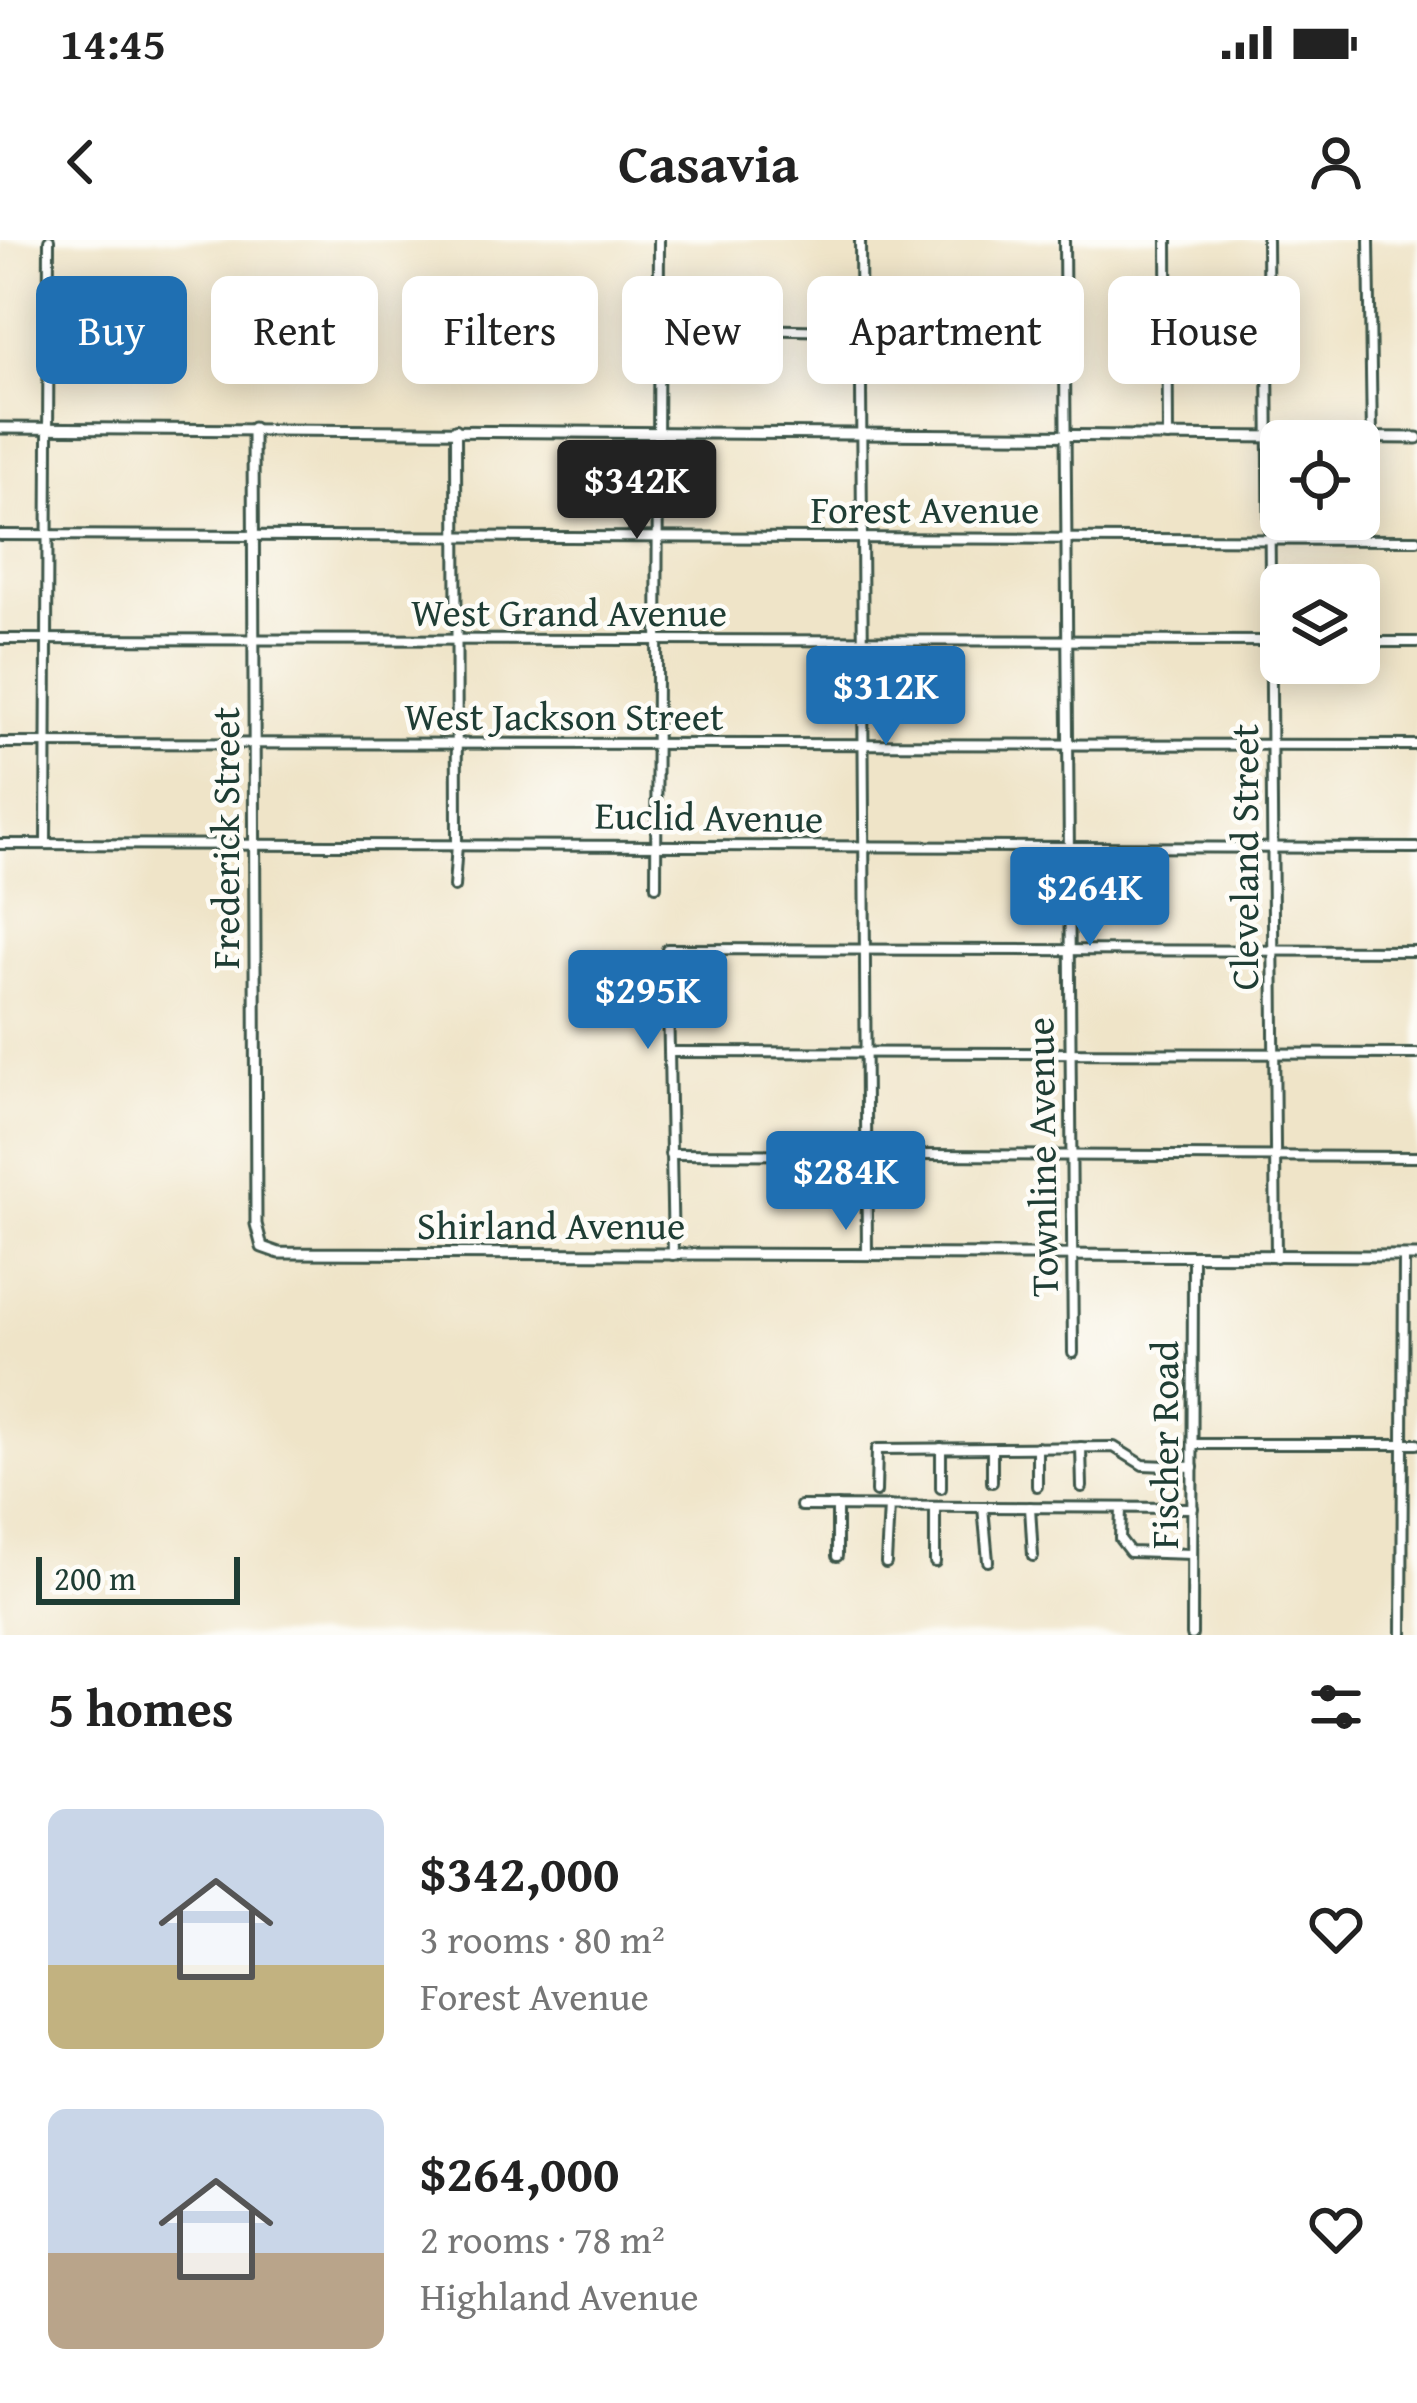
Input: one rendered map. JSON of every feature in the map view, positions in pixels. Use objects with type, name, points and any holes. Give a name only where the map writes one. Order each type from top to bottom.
[{"type":"street","points":[[46,844],[49,240]]},
{"type":"street","points":[[659,240],[659,276]]},
{"type":"street","points":[[860,240],[860,276]]},
{"type":"street","name":"Townline Avenue","points":[[1064,240],[1064,276]]},
{"type":"street","points":[[1167,240],[1168,436]]},
{"type":"street","name":"Cleveland Street","points":[[1267,240],[1269,420]]},
{"type":"street","points":[[1369,240],[1372,420]]},
{"type":"street","points":[[656,886],[658,384]]},
{"type":"street","points":[[861,384],[867,1255]]},
{"type":"street","name":"Townline Avenue","points":[[1064,384],[1073,1353]]},
{"type":"street","points":[[0,428],[1260,438]]},
{"type":"street","name":"Frederick Street","points":[[253,428],[256,1224],[262,1247]]},
{"type":"street","points":[[454,887],[458,844],[456,429]]},
{"type":"street","points":[[1380,437],[1417,438]]},
{"type":"street","name":"Forest Avenue","points":[[0,535],[1260,539]]},
{"type":"street","name":"Forest Avenue","points":[[1380,540],[1417,540]]},
{"type":"street","name":"West Grand Avenue","points":[[0,639],[1260,641]]},
{"type":"street","points":[[1380,642],[1417,642]]},
{"type":"street","name":"Cleveland Street","points":[[1274,684],[1276,1257]]},
{"type":"street","name":"West Jackson Street","points":[[0,743],[1417,745]]},
{"type":"street","name":"Euclid Avenue","points":[[0,844],[1417,848]]},
{"type":"street","points":[[673,1255],[667,949],[1417,951]]},
{"type":"street","points":[[670,1052],[1417,1054]]},
{"type":"street","points":[[670,1154],[1417,1157]]},
{"type":"street","name":"Shirland Avenue","points":[[262,1247],[279,1253],[1417,1256]]},
{"type":"street","name":"Fischer Road","points":[[1192,1635],[1193,1256]]},
{"type":"street","points":[[1402,1635],[1404,1256]]},
{"type":"street","points":[[1193,1444],[1417,1444]]},
{"type":"street","points":[[1081,1446],[1082,1487]]},
{"type":"street","points":[[876,1492],[877,1449],[1081,1446],[1114,1448],[1143,1465],[1193,1467]]},
{"type":"street","points":[[1037,1447],[1037,1486]]},
{"type":"street","points":[[940,1448],[940,1488]]},
{"type":"street","points":[[992,1448],[992,1482]]},
{"type":"street","points":[[801,1506],[1193,1508]]},
{"type":"street","points":[[837,1506],[837,1556]]},
{"type":"street","points":[[886,1563],[889,1506]]},
{"type":"street","points":[[935,1507],[935,1562]]},
{"type":"street","points":[[983,1507],[988,1561]]},
{"type":"street","points":[[1030,1508],[1033,1556]]},
{"type":"street","points":[[1121,1509],[1124,1548],[1136,1555],[1192,1554]]}]
